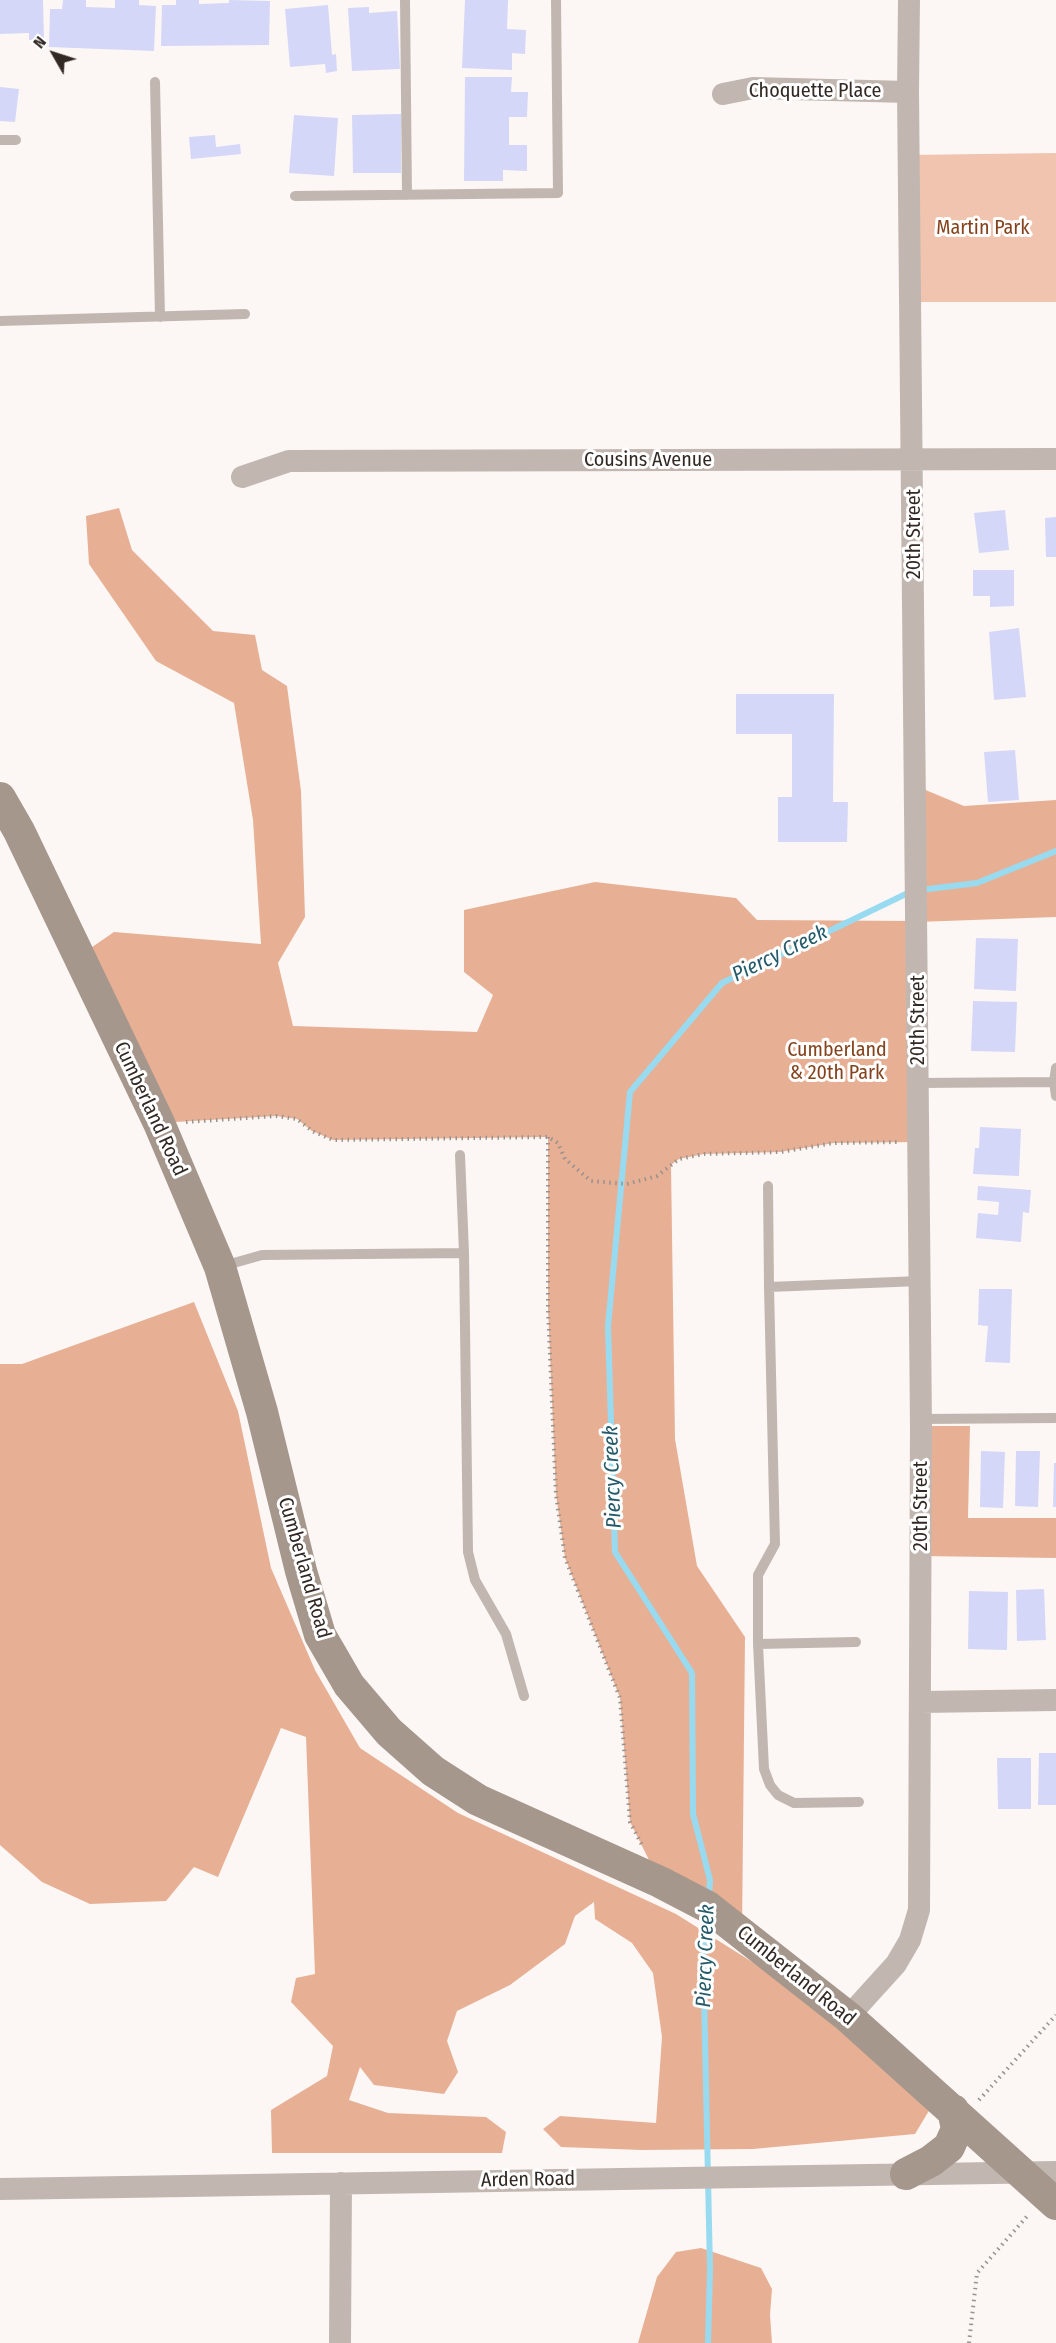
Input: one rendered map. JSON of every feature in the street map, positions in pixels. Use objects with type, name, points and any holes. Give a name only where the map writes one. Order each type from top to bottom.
[{"type":"street","name":"20th Street","points":[[848,2017],[896,1964],[910,1940],[920,1911],[921,1419],[909,0]]},
{"type":"street","name":"Choquette Place","points":[[723,94],[753,88],[908,92]]},
{"type":"street","name":"Cousins Avenue","points":[[242,477],[289,461],[1056,459]]},
{"type":"street","name":"Cumberland Road","points":[[0,798],[19,831],[159,1123],[220,1267],[262,1412],[301,1572],[320,1635],[349,1686],[398,1740],[433,1771],[478,1800],[660,1882],[708,1907],[848,2017],[1021,2172],[1052,2190]]},
{"type":"street","points":[[921,1702],[1056,1700]]},
{"type":"street","points":[[906,2174],[931,2161],[949,2147],[957,2129],[958,2114]]},
{"type":"street","name":"Arden Road","points":[[0,2189],[1021,2172]]},
{"type":"street","points":[[340,2343],[341,2182]]},
{"type":"lane","points":[[405,0],[407,195]]},
{"type":"lane","points":[[295,196],[558,193],[556,0]]},
{"type":"lane","points":[[155,82],[160,317]]},
{"type":"lane","points":[[0,140],[16,140]]},
{"type":"lane","points":[[0,321],[245,314]]},
{"type":"lane","points":[[1056,1068],[1054,1082],[1056,1096]]},
{"type":"lane","points":[[918,1083],[1054,1082]]},
{"type":"lane","points":[[460,1155],[464,1253],[468,1552],[475,1580],[506,1634],[524,1696]]},
{"type":"lane","points":[[768,1186],[775,1544],[758,1575],[764,1769],[770,1785],[778,1795],[794,1803],[859,1803]]},
{"type":"lane","points":[[220,1267],[262,1255],[464,1253]]},
{"type":"lane","points":[[769,1287],[920,1281]]},
{"type":"lane","points":[[921,1419],[1056,1418]]},
{"type":"lane","points":[[759,1644],[856,1642]]},
{"type":"path","points":[[159,1123],[276,1116],[297,1119],[312,1131],[333,1140],[548,1137],[558,1143],[565,1159],[591,1181],[627,1184],[657,1176],[679,1159],[704,1154],[780,1152],[834,1143],[919,1142]]},
{"type":"path","points":[[548,1137],[548,1310],[556,1495],[565,1558],[620,1698],[630,1822],[660,1882]]},
{"type":"path","points":[[958,2114],[1056,2015]]},
{"type":"path","points":[[969,2343],[977,2273],[1052,2190]]},
{"type":"green space","name":"Martin Park","points":[[1056,153],[1056,302],[911,302],[909,155]]},
{"type":"green space","name":"Cumberland & 20th Park","points":[[119,508],[132,550],[213,631],[255,635],[262,670],[287,686],[301,791],[305,917],[278,963],[293,1026],[477,1032],[493,995],[464,972],[464,910],[595,882],[736,898],[757,920],[917,921],[916,786],[964,806],[1056,800],[1056,917],[917,922],[919,1142],[834,1143],[780,1152],[704,1154],[679,1159],[671,1165],[675,1439],[697,1566],[745,1637],[742,1932],[660,1882],[630,1822],[620,1698],[565,1558],[556,1495],[548,1309],[548,1137],[333,1140],[312,1131],[297,1119],[276,1116],[159,1123],[79,956],[114,932],[261,944],[253,820],[234,703],[156,661],[89,564],[86,516]]},
{"type":"green space","points":[[194,1302],[238,1411],[271,1568],[315,1670],[360,1748],[458,1813],[676,1914],[784,1982],[930,2109],[915,2134],[753,2149],[642,2150],[561,2147],[543,2129],[560,2116],[656,2123],[662,2037],[653,1973],[632,1943],[595,1919],[594,1902],[575,1916],[565,1944],[510,1985],[457,2011],[447,2041],[458,2072],[444,2094],[374,2085],[360,2067],[349,2100],[388,2113],[486,2117],[506,2132],[502,2153],[272,2153],[271,2110],[327,2076],[333,2046],[291,2002],[296,1978],[315,1974],[306,1737],[281,1728],[218,1877],[194,1867],[166,1901],[90,1904],[42,1882],[0,1845],[0,1364],[22,1364]]},
{"type":"green space","points":[[921,1426],[970,1426],[968,1518],[1056,1518],[1056,1558],[921,1556]]},
{"type":"green space","points":[[701,2248],[761,2268],[772,2289],[770,2315],[772,2343],[638,2343],[657,2277],[676,2252]]},
{"type":"building","points":[[0,0],[43,0],[44,39],[29,40],[29,33],[0,34]]},
{"type":"building","points":[[63,0],[86,0],[86,7],[115,8],[115,0],[139,0],[139,5],[156,6],[154,51],[49,47],[50,9],[62,9]]},
{"type":"building","points":[[176,0],[199,0],[199,4],[229,3],[229,0],[270,1],[269,45],[161,46],[162,5],[176,5]]},
{"type":"building","points":[[465,0],[508,0],[507,29],[526,30],[525,54],[512,53],[512,70],[462,68]]},
{"type":"building","points":[[328,5],[332,55],[336,54],[337,71],[326,73],[325,64],[290,67],[285,9]]},
{"type":"building","points":[[369,7],[369,13],[397,11],[400,69],[352,71],[348,8]]},
{"type":"building","points":[[465,77],[512,77],[511,92],[528,92],[527,117],[509,117],[509,145],[527,145],[527,171],[503,170],[503,181],[464,181]]},
{"type":"building","points":[[0,87],[19,89],[15,122],[0,121]]},
{"type":"building","points":[[401,114],[401,173],[353,173],[352,115]]},
{"type":"building","points":[[294,115],[338,118],[334,176],[289,173]]},
{"type":"building","points":[[215,135],[216,147],[240,144],[241,154],[191,159],[189,137]]},
{"type":"building","points":[[1005,510],[1009,550],[979,553],[974,513]]},
{"type":"building","points":[[1056,517],[1056,557],[1046,557],[1045,518]]},
{"type":"building","points":[[973,570],[1014,570],[1014,606],[990,607],[990,596],[973,596]]},
{"type":"building","points":[[1019,628],[1026,697],[994,700],[989,632]]},
{"type":"building","points":[[736,694],[834,694],[833,802],[848,802],[847,842],[778,842],[778,797],[792,797],[792,734],[736,734]]},
{"type":"building","points":[[1015,750],[1019,800],[988,802],[984,752]]},
{"type":"building","points":[[976,938],[1018,939],[1016,991],[974,989]]},
{"type":"building","points":[[973,1001],[1017,1002],[1015,1052],[971,1051]]},
{"type":"building","points":[[980,1127],[1021,1129],[1019,1176],[973,1174],[975,1148],[979,1148]]},
{"type":"building","points":[[978,1186],[1031,1190],[1029,1213],[1023,1212],[1021,1242],[976,1238],[978,1213],[998,1215],[999,1202],[977,1200]]},
{"type":"building","points":[[979,1289],[1012,1289],[1010,1363],[985,1362],[988,1326],[978,1325]]},
{"type":"building","points":[[981,1451],[1005,1452],[1003,1508],[980,1507]]},
{"type":"building","points":[[1016,1451],[1040,1451],[1038,1507],[1015,1506]]},
{"type":"building","points":[[1054,1463],[1056,1463],[1056,1507],[1053,1507]]},
{"type":"building","points":[[1044,1589],[1046,1640],[1017,1641],[1016,1590]]},
{"type":"building","points":[[969,1591],[1008,1592],[1007,1650],[968,1649]]},
{"type":"building","points":[[1039,1753],[1056,1753],[1056,1805],[1038,1805]]},
{"type":"building","points":[[997,1758],[1031,1758],[1031,1809],[998,1809]]},
{"type":"waterway","name":"Piercy Creek","points":[[709,1896],[710,1880],[693,1814],[692,1673],[615,1552],[608,1326],[630,1092],[722,983],[912,891],[977,883],[1056,851]]},
{"type":"waterway","name":"Piercy Creek","points":[[707,1918],[703,1949],[710,2269],[708,2343]]}]
